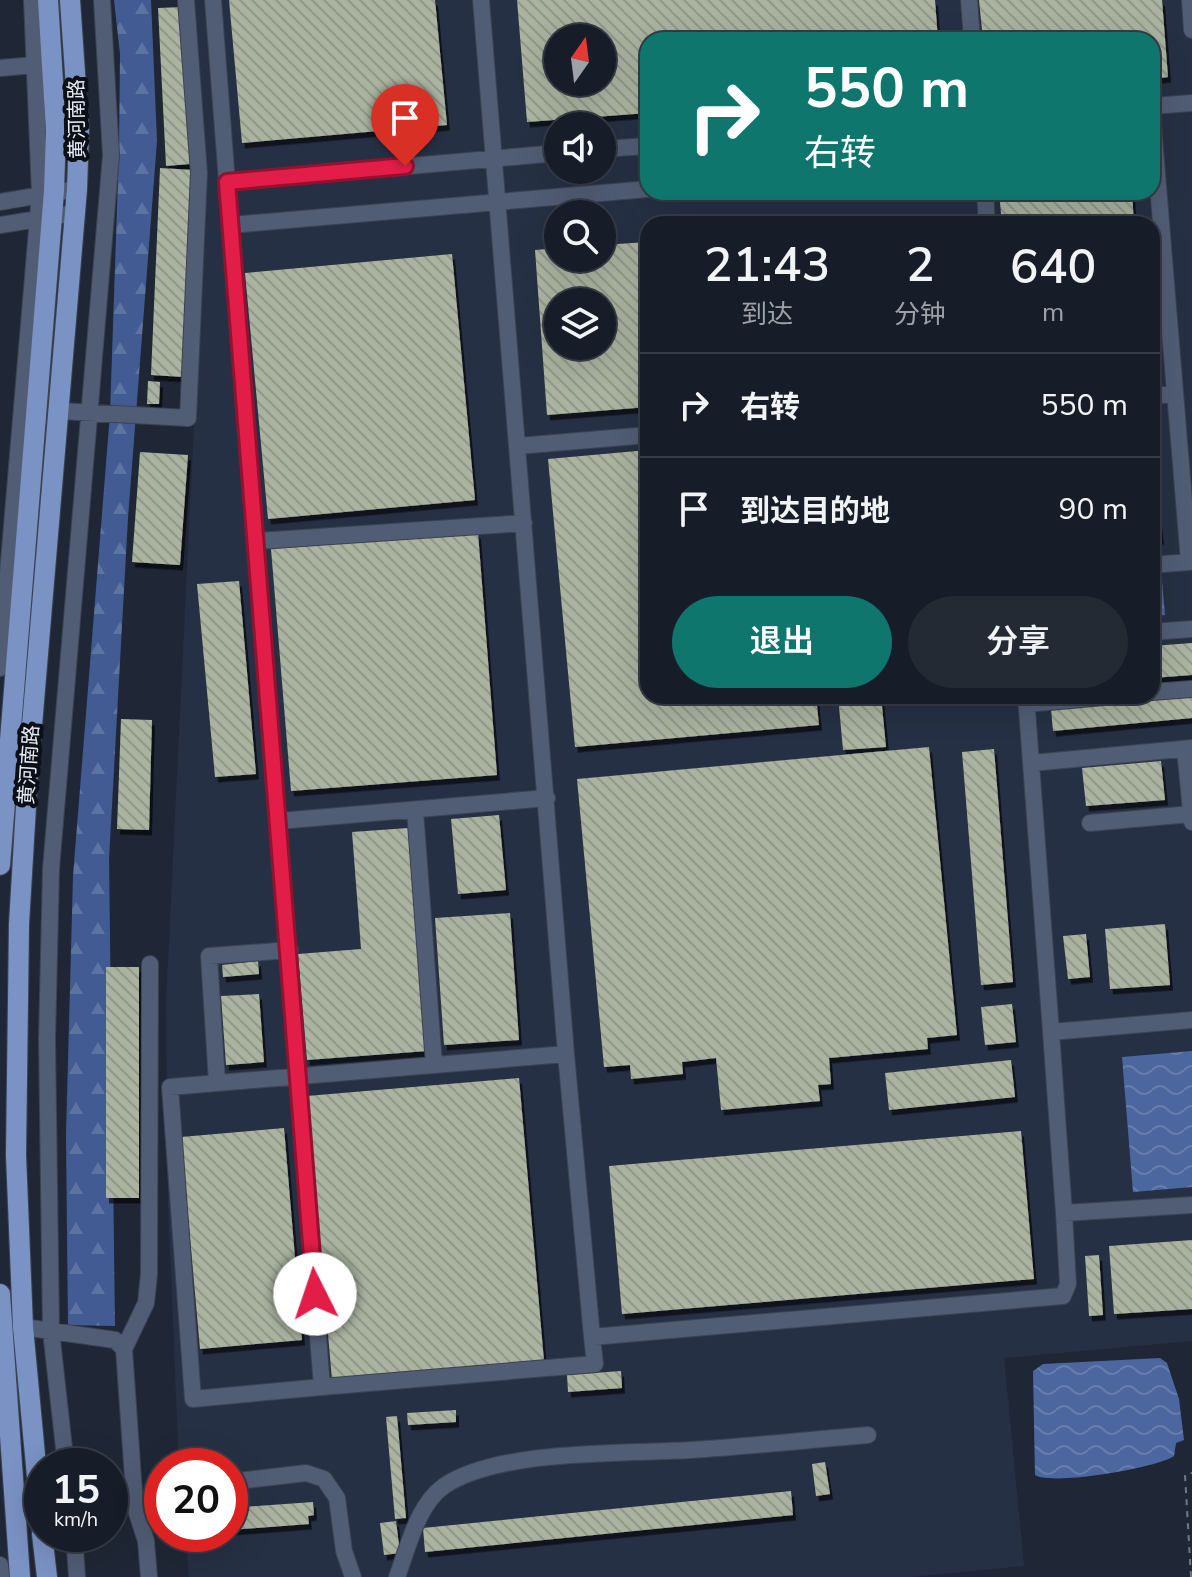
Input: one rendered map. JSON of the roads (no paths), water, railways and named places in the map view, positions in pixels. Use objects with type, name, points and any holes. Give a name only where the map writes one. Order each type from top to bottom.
[{"type":"main road","name":"黄河南路","points":[[0,865],[14,491],[47,192],[45,64],[48,0]]},
{"type":"main road","name":"黄河南路","points":[[34,1448],[23,1327],[16,1155],[19,924],[29,757],[77,189],[79,131],[70,0]]},
{"type":"main road","points":[[0,1294],[20,1577]]},
{"type":"main road","name":"黄河南路","points":[[44,1552],[47,1577]]},
{"type":"street","points":[[0,68],[45,64],[32,0]]},
{"type":"street","points":[[64,1448],[51,1331],[46,1153],[51,869],[111,155],[102,0]]},
{"type":"street","points":[[60,411],[188,418],[199,173],[186,0]]},
{"type":"street","points":[[213,0],[258,541],[322,1387]]},
{"type":"street","points":[[481,0],[566,1054],[595,1364],[193,1399],[170,1087],[566,1054]]},
{"type":"street","points":[[969,0],[971,32]]},
{"type":"street","points":[[1190,0],[1192,30]]},
{"type":"street","points":[[1160,105],[1192,103]]},
{"type":"street","points":[[616,148],[640,147]]},
{"type":"street","points":[[227,182],[544,154]]},
{"type":"street","points":[[0,202],[77,189]]},
{"type":"street","points":[[231,225],[640,190]]},
{"type":"street","points":[[0,225],[75,213]]},
{"type":"street","points":[[1160,224],[1191,563],[1160,565]]},
{"type":"street","points":[[1160,395],[1175,394]]},
{"type":"street","points":[[518,446],[640,436]]},
{"type":"street","points":[[0,668],[14,491]]},
{"type":"street","points":[[258,541],[524,523]]},
{"type":"street","points":[[1160,631],[1192,629]]},
{"type":"street","points":[[1160,691],[1192,689]]},
{"type":"street","points":[[592,1337],[1063,1296],[1068,1284],[1064,1213],[1027,704]]},
{"type":"street","points":[[1032,763],[1189,749],[1192,822]]},
{"type":"street","points":[[279,821],[547,798]]},
{"type":"street","points":[[415,810],[434,1064]]},
{"type":"street","points":[[1090,823],[1191,814]]},
{"type":"street","points":[[217,1083],[209,956],[290,950]]},
{"type":"street","points":[[149,1577],[146,1541],[135,1507],[124,1349],[146,1303],[149,1274],[150,964]]},
{"type":"street","points":[[1051,1032],[1192,1020]]},
{"type":"street","points":[[1064,1213],[1192,1205]]},
{"type":"street","points":[[23,1327],[115,1340],[124,1349]]},
{"type":"street","points":[[397,1577],[428,1502],[442,1488],[480,1469],[579,1455],[729,1448],[868,1435]]},
{"type":"street","points":[[248,1480],[306,1473],[324,1479],[337,1498],[344,1551],[353,1577]]},
{"type":"street","points":[[75,1552],[77,1577]]},
{"type":"street","points":[[0,1565],[1,1577]]},
{"type":"water","points":[[1160,581],[1165,615],[1160,615]]},
{"type":"water","points":[[1192,1051],[1192,1187],[1133,1192],[1122,1057]]},
{"type":"water","points":[[1160,1358],[1167,1363],[1179,1399],[1184,1440],[1176,1443],[1174,1456],[1147,1466],[1104,1474],[1061,1478],[1035,1475],[1033,1371],[1043,1364]]}]
